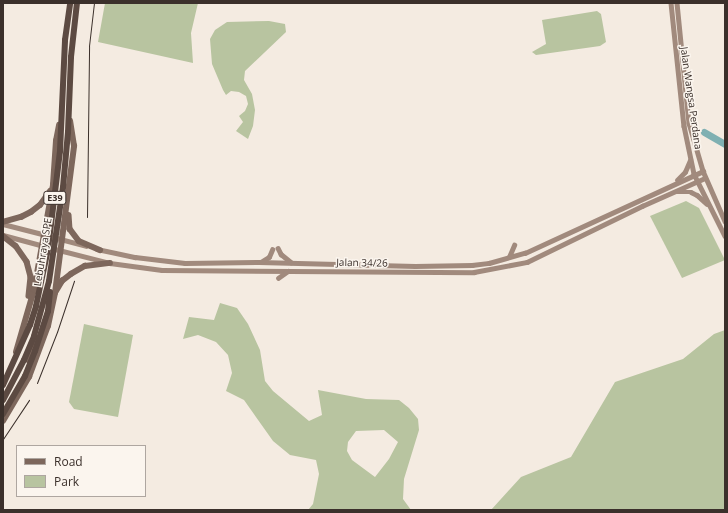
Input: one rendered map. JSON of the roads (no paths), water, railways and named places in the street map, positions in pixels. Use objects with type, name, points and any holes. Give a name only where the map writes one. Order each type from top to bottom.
[{"type":"highway","name":"Lebuhraya SPE","points":[[3,385],[30,325],[36,306],[48,249],[60,151],[65,40],[69,3]]},
{"type":"highway","name":"Lebuhraya SPE","points":[[3,400],[24,360],[34,336],[49,281],[54,253],[66,151],[71,57],[78,3]]},
{"type":"highway","name":"E39","points":[[3,414],[25,376],[42,332],[48,311],[54,253]]},
{"type":"main road","points":[[13,360],[34,290],[53,185],[56,141],[59,125],[63,46],[69,3]]},
{"type":"main road","points":[[78,3],[74,45],[71,126],[74,146],[68,220],[73,235],[85,245],[100,250]]},
{"type":"main road","name":"Jalan Wangsa Perdana","points":[[671,3],[684,126],[694,174],[725,236]]},
{"type":"main road","name":"Jalan Wangsa Perdana","points":[[678,3],[690,123],[703,171],[725,221]]},
{"type":"main road","points":[[673,184],[685,172],[691,159]]},
{"type":"main road","name":"Jalan 34/26","points":[[3,223],[100,250],[135,257],[186,263],[259,262],[450,266],[489,263],[525,253],[703,171]]},
{"type":"main road","name":"Jalan 34/26","points":[[3,235],[110,263],[162,270],[290,270],[424,273],[474,272],[492,270],[526,262],[706,178]]},
{"type":"main road","points":[[3,223],[21,218],[31,212],[48,195],[53,185]]},
{"type":"main road","points":[[674,192],[686,191],[697,195],[710,208]]},
{"type":"main road","points":[[3,422],[29,377],[48,326],[55,293],[69,198]]},
{"type":"main road","points":[[3,235],[16,246],[27,262],[31,277],[28,306]]},
{"type":"main road","points":[[509,258],[514,245]]},
{"type":"main road","points":[[278,248],[281,254],[293,263]]},
{"type":"main road","points":[[259,262],[269,257],[272,250]]},
{"type":"main road","points":[[55,293],[62,281],[85,266],[110,263]]},
{"type":"main road","points":[[278,278],[290,270]]},
{"type":"main road","points":[[3,382],[30,318]]},
{"type":"main road","points":[[3,409],[27,366],[40,322]]},
{"type":"waterway","points":[[704,132],[725,144]]},
{"type":"tunnel","points":[[57,243],[62,214]]},
{"type":"tram line","points":[[87,217],[89,46],[94,3]]},
{"type":"tram line","points":[[37,383],[57,332],[74,281]]},
{"type":"tram line","points":[[3,439],[29,400]]}]
